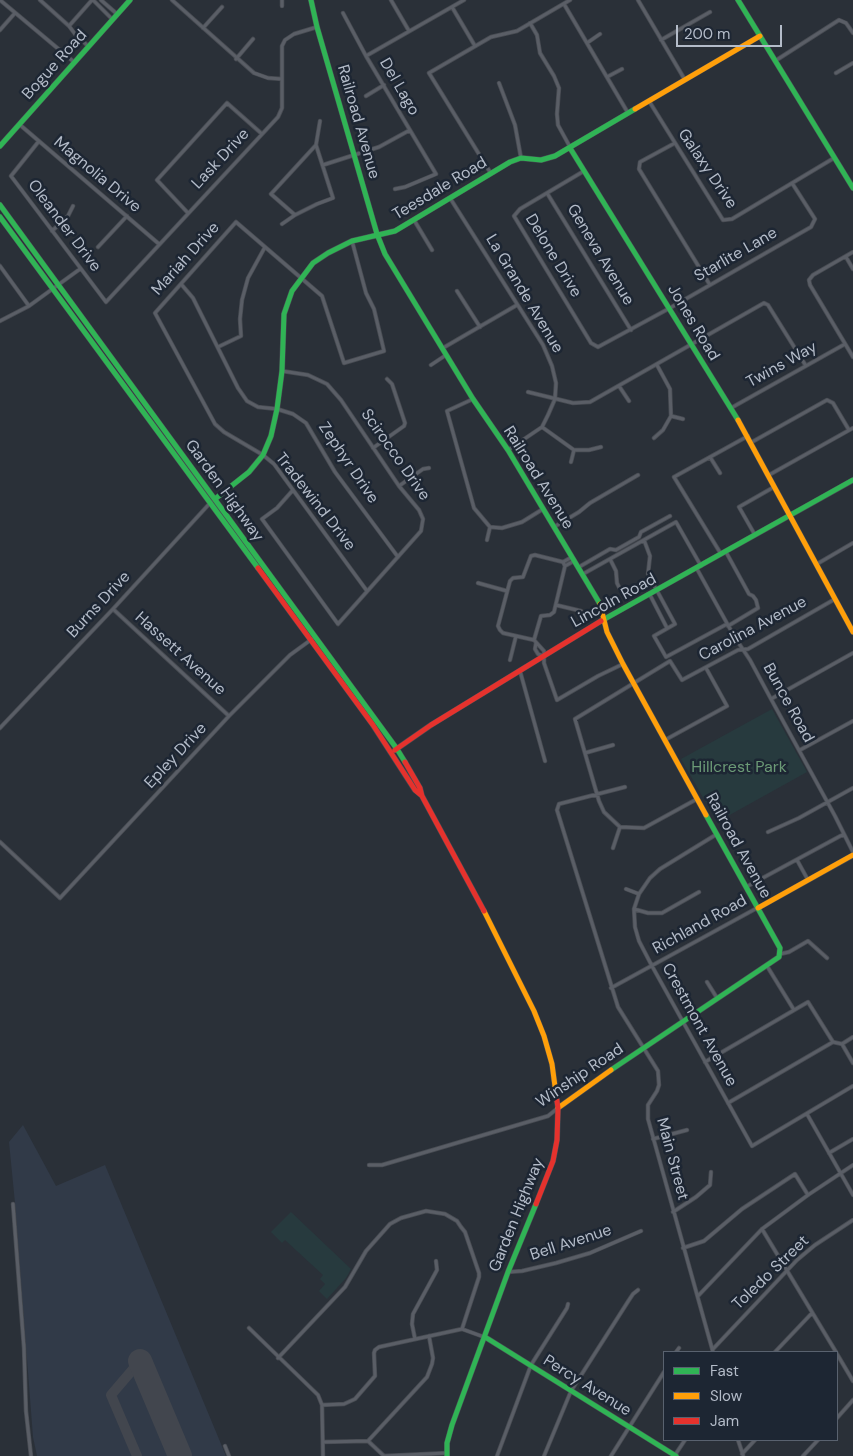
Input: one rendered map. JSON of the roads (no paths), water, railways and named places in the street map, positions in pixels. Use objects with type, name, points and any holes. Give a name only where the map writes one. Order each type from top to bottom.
[{"type":"street","points":[[0,0],[74,62]]},
{"type":"street","points":[[40,0],[88,46]]},
{"type":"street","points":[[69,26],[92,0],[112,19]]},
{"type":"street","points":[[101,0],[117,14]]},
{"type":"street","name":"Bogue Road","points":[[0,146],[130,0]]},
{"type":"street","points":[[172,0],[254,73],[268,78],[282,79]]},
{"type":"street","points":[[282,0],[282,6]]},
{"type":"street","name":"Railroad Avenue","points":[[311,0],[317,27],[377,234],[385,254],[473,399],[508,450],[598,600],[607,632],[633,684],[778,944],[779,954]]},
{"type":"street","points":[[391,0],[409,31]]},
{"type":"street","points":[[366,56],[464,0]]},
{"type":"street","points":[[490,172],[429,73],[491,36],[518,31],[570,0]]},
{"type":"street","points":[[638,0],[685,80]]},
{"type":"street","points":[[738,0],[853,188]]},
{"type":"street","points":[[564,4],[629,113]]},
{"type":"street","points":[[203,28],[222,7]]},
{"type":"street","points":[[452,7],[475,46]]},
{"type":"street","points":[[661,40],[710,12]]},
{"type":"street","name":"Del Lago","points":[[343,13],[366,56],[436,174],[405,187],[395,189]]},
{"type":"street","points":[[0,30],[15,14]]},
{"type":"street","points":[[775,61],[839,20],[846,22],[853,33]]},
{"type":"street","name":"Jones Road","points":[[530,23],[537,36],[540,53],[559,88],[558,125],[570,148],[752,442],[768,476],[853,632]]},
{"type":"street","name":"Lask Drive","points":[[106,302],[278,117],[282,108],[282,46],[285,40],[294,34],[317,27]]},
{"type":"street","points":[[587,42],[600,34]]},
{"type":"street","name":"Teesdale Road","points":[[212,501],[249,472],[263,456],[271,436],[277,410],[282,371],[284,314],[292,291],[313,263],[352,241],[395,231],[490,172],[521,158],[540,160],[555,156],[760,36]]},
{"type":"street","points":[[236,58],[253,39]]},
{"type":"street","points":[[836,73],[853,63]]},
{"type":"street","points":[[607,77],[622,69]]},
{"type":"street","points":[[499,83],[514,125],[521,158]]},
{"type":"street","points":[[366,96],[384,85]]},
{"type":"street","name":"Galaxy Drive","points":[[649,102],[724,220],[732,219],[834,158]]},
{"type":"street","points":[[188,213],[156,180],[227,103],[262,134]]},
{"type":"street","points":[[282,224],[295,215],[333,198],[316,145],[320,121]]},
{"type":"street","name":"Magnolia Drive","points":[[20,124],[160,244]]},
{"type":"street","points":[[323,165],[379,147],[410,130]]},
{"type":"street","name":"Oleander Drive","points":[[39,141],[11,176],[106,302]]},
{"type":"street","points":[[675,143],[640,162],[639,169],[710,285]]},
{"type":"street","points":[[295,215],[272,194],[316,145]]},
{"type":"street","name":"Delone Drive","points":[[584,171],[517,212],[515,218],[591,343],[598,347],[603,346]]},
{"type":"street","name":"Starlite Lane","points":[[603,346],[811,226],[815,219],[792,183]]},
{"type":"street","name":"Geneva Avenue","points":[[547,193],[631,330]]},
{"type":"street","name":"La Grande Avenue","points":[[450,197],[543,345],[552,366],[556,383],[554,399],[542,427]]},
{"type":"street","name":"Garden Highway","points":[[0,205],[212,501]]},
{"type":"street","points":[[52,231],[68,216],[73,206]]},
{"type":"street","points":[[98,247],[127,216]]},
{"type":"street","name":"Garden Highway","points":[[0,217],[313,638],[420,788],[422,796],[484,909],[540,1024],[552,1064],[558,1108],[557,1140],[550,1172],[508,1272],[452,1425],[447,1443],[447,1454]]},
{"type":"street","points":[[414,219],[432,250]]},
{"type":"street","name":"Mariah Drive","points":[[155,313],[236,222],[265,247]]},
{"type":"street","points":[[218,347],[241,336],[240,320],[244,292],[248,278],[265,247],[322,296],[344,363],[384,351],[374,310],[366,293],[352,241]]},
{"type":"street","points":[[853,252],[813,275],[809,280],[810,285],[853,357]]},
{"type":"street","points":[[846,257],[853,269]]},
{"type":"street","points":[[0,266],[29,306]]},
{"type":"street","points":[[0,321],[29,306],[80,269]]},
{"type":"street","name":"Zephyr Drive","points":[[181,284],[193,298],[238,388],[247,401],[258,407],[293,414],[306,423],[335,472],[398,557]]},
{"type":"street","points":[[457,291],[480,327]]},
{"type":"street","points":[[528,392],[573,403],[584,404],[590,402],[764,303],[768,305],[806,366]]},
{"type":"street","points":[[442,349],[517,305]]},
{"type":"street","name":"Tradewind Drive","points":[[155,313],[215,424],[224,432],[274,464],[367,591]]},
{"type":"street","name":"Twins Way","points":[[731,408],[845,344]]},
{"type":"street","points":[[431,365],[447,355]]},
{"type":"street","points":[[654,438],[659,435],[671,416],[670,389],[658,365]]},
{"type":"street","name":"Scirocco Drive","points":[[282,371],[308,375],[327,384],[341,400],[399,486],[419,510],[423,519],[421,531],[338,624],[262,519],[276,508],[293,490]]},
{"type":"street","points":[[373,448],[404,426],[405,423],[392,384],[387,379]]},
{"type":"street","points":[[619,386],[629,401]]},
{"type":"street","points":[[473,399],[447,412],[474,508],[490,527],[502,528],[522,522],[543,509]]},
{"type":"street","points":[[752,442],[827,400],[833,403],[851,429],[768,476]]},
{"type":"street","points":[[671,416],[684,419]]},
{"type":"street","points":[[508,450],[542,427],[574,450],[589,450],[602,447]]},
{"type":"street","points":[[583,574],[644,540],[650,556],[648,574],[675,624],[654,636],[666,657],[758,608],[756,600],[749,594],[674,477],[748,436]]},
{"type":"street","points":[[571,462],[574,450]]},
{"type":"street","points":[[710,457],[720,473]]},
{"type":"street","points":[[399,486],[423,469],[429,468]]},
{"type":"street","points":[[554,527],[638,475]]},
{"type":"street","name":"Lincoln Road","points":[[394,751],[431,725],[543,656],[853,480]]},
{"type":"street","points":[[755,536],[739,507],[774,487]]},
{"type":"street","name":"Burns Drive","points":[[0,728],[212,501]]},
{"type":"street","points":[[579,568],[610,549],[616,550],[639,537],[641,532],[670,516]]},
{"type":"street","name":"Bunce Road","points":[[644,540],[676,522],[728,625],[800,750],[853,854]]},
{"type":"street","points":[[487,540],[490,527]]},
{"type":"street","points":[[817,564],[853,543]]},
{"type":"street","points":[[573,559],[564,564],[532,555],[529,557],[523,577],[511,579],[499,628],[502,633],[535,641],[540,645],[544,651],[543,656],[557,700],[623,664]]},
{"type":"street","points":[[610,559],[617,574],[617,582],[620,589]]},
{"type":"street","points":[[543,656],[538,654],[535,649],[535,641],[541,616],[552,614],[556,605],[564,564]]},
{"type":"street","points":[[478,584],[507,591]]},
{"type":"street","points":[[650,595],[668,628]]},
{"type":"street","name":"Carolina Avenue","points":[[633,684],[670,660],[682,680],[748,648],[836,599]]},
{"type":"street","points":[[556,605],[581,611]]},
{"type":"street","name":"Hassett Avenue","points":[[113,609],[230,716]]},
{"type":"street","points":[[510,660],[516,636]]},
{"type":"street","name":"Epley Drive","points":[[0,842],[60,898],[230,716],[290,655],[313,638]]},
{"type":"street","points":[[771,699],[853,653]]},
{"type":"street","points":[[664,740],[727,706],[706,668]]},
{"type":"street","points":[[520,671],[545,761]]},
{"type":"street","points":[[633,684],[575,720],[604,812],[620,827],[644,828],[697,798]]},
{"type":"street","points":[[800,750],[853,721]]},
{"type":"street","points":[[585,753],[613,745]]},
{"type":"street","points":[[597,793],[626,786]]},
{"type":"street","points":[[768,832],[800,818],[853,788]]},
{"type":"street","name":"Main Street","points":[[597,793],[560,804],[557,810],[618,1007],[655,1065],[659,1078],[657,1091],[648,1105],[647,1112],[653,1140],[713,1351]]},
{"type":"street","points":[[613,848],[620,827]]},
{"type":"street","name":"Crestmont Avenue","points":[[717,834],[660,869],[650,878],[639,894],[634,909],[635,927],[639,941],[752,1146],[807,1114]]},
{"type":"street","points":[[746,887],[844,834]]},
{"type":"street","name":"Richland Road","points":[[611,988],[853,854]]},
{"type":"street","points":[[797,860],[808,880]]},
{"type":"street","points":[[626,889],[639,894]]},
{"type":"street","points":[[634,909],[648,913],[662,913],[699,892]]},
{"type":"street","points":[[779,954],[789,952],[808,941],[827,958]]},
{"type":"street","name":"Winship Road","points":[[368,1165],[382,1165],[548,1116],[643,1048],[777,959],[779,954]]},
{"type":"street","points":[[767,966],[794,1010]]},
{"type":"street","points":[[707,982],[718,999]]},
{"type":"street","points":[[705,1062],[808,1002],[832,1042]]},
{"type":"street","points":[[728,1103],[832,1042],[842,1044],[853,1037]]},
{"type":"street","points":[[842,1044],[853,1063]]},
{"type":"street","points":[[853,1086],[807,1114],[853,1196]]},
{"type":"street","points":[[653,1140],[687,1130]]},
{"type":"street","points":[[829,1152],[853,1139]]},
{"type":"street","points":[[697,1296],[762,1229],[853,1165]]},
{"type":"street","points":[[673,1212],[696,1198],[710,1185],[711,1172]]},
{"type":"street","points":[[684,1248],[704,1241],[742,1209],[795,1174],[808,1195]]},
{"type":"street","points":[[13,1204],[24,1348],[26,1411],[31,1456]]},
{"type":"street","points":[[278,1358],[345,1287],[376,1238],[390,1224],[401,1218],[426,1211],[452,1218],[464,1232],[477,1269],[479,1277],[462,1329]]},
{"type":"street","name":"Toledo Street","points":[[713,1351],[788,1270],[815,1245],[853,1220]]},
{"type":"street","points":[[762,1229],[835,1351]]},
{"type":"street","name":"Bell Avenue","points":[[508,1272],[522,1272],[556,1264],[641,1231]]},
{"type":"street","points":[[415,1339],[412,1324],[413,1314],[436,1270],[436,1260]]},
{"type":"street","points":[[544,1456],[571,1390],[628,1300],[638,1290]]},
{"type":"street","points":[[497,1456],[531,1365],[568,1304]]},
{"type":"street","points":[[776,1351],[812,1312]]},
{"type":"street","points":[[249,1328],[278,1358],[315,1391],[322,1405],[323,1456]]},
{"type":"street","points":[[322,1405],[344,1404],[355,1399],[375,1376],[374,1353],[378,1348],[462,1329],[485,1337]]},
{"type":"street","points":[[323,1442],[368,1441],[427,1377],[433,1358],[429,1336]]},
{"type":"street","name":"Percy Avenue","points":[[485,1337],[675,1456]]},
{"type":"street","points":[[838,1355],[853,1381]]},
{"type":"street","points":[[611,1456],[663,1374]]},
{"type":"street","points":[[838,1417],[853,1400]]},
{"type":"street","points":[[368,1441],[383,1456],[447,1454]]},
{"type":"street","points":[[675,1456],[684,1441]]},
{"type":"street","points":[[738,1441],[742,1455]]},
{"type":"street","points":[[742,1455],[754,1441]]},
{"type":"street","points":[[803,1456],[817,1441]]},
{"type":"street","points":[[225,1446],[229,1456]]},
{"type":"park label","name":"Hillcrest Park","points":[[739,768]]}]
